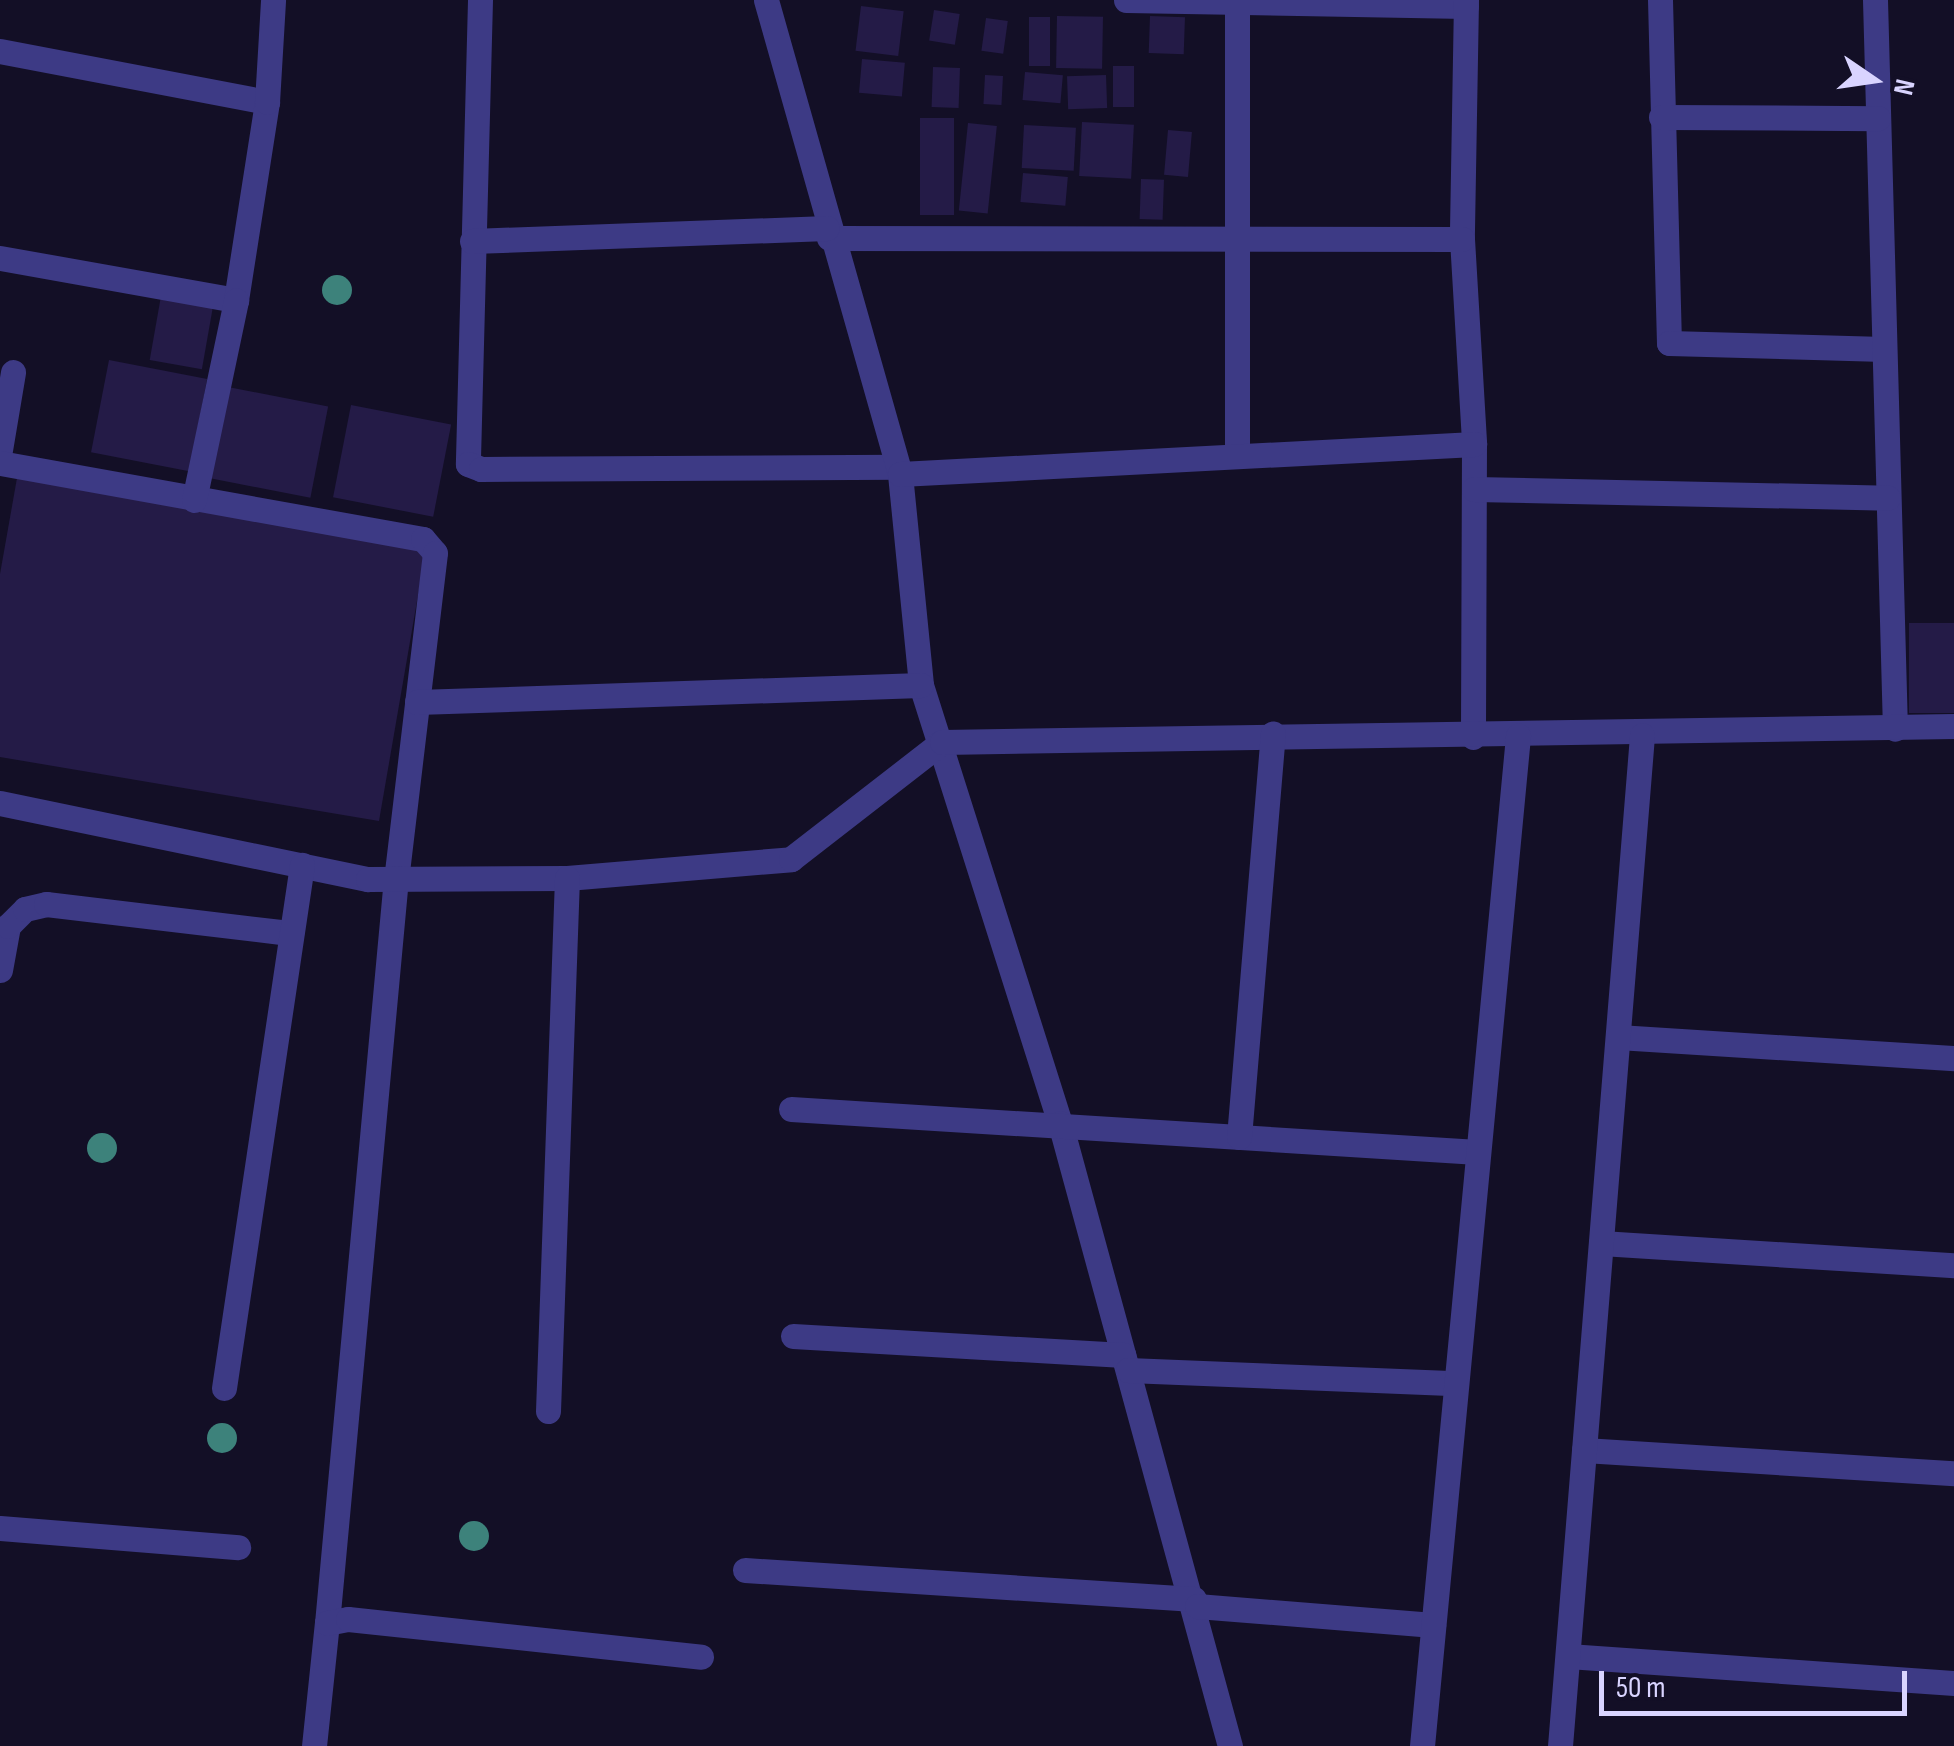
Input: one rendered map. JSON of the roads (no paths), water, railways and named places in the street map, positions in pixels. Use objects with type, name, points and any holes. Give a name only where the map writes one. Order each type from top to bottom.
[{"type":"street","points":[[194,500],[236,300],[267,102],[272,0]]},
{"type":"street","points":[[480,0],[466,457],[474,468],[898,471],[1474,444]]},
{"type":"street","points":[[766,0],[828,233],[898,471],[921,684],[1060,1123],[1196,1603],[1230,1746]]},
{"type":"street","points":[[1126,0],[1466,3],[1462,240],[1474,444],[1473,737]]},
{"type":"street","points":[[1660,0],[1669,343],[1884,348]]},
{"type":"street","points":[[1875,0],[1894,729]]},
{"type":"street","points":[[1237,1],[1237,456]]},
{"type":"street","points":[[0,51],[267,102]]},
{"type":"street","points":[[1662,118],[1878,118]]},
{"type":"street","points":[[472,241],[828,233],[1462,240]]},
{"type":"street","points":[[0,258],[236,300]]},
{"type":"street","points":[[0,450],[13,372]]},
{"type":"street","points":[[0,463],[432,544],[396,878],[314,1746]]},
{"type":"street","points":[[1474,489],[1888,498]]},
{"type":"street","points":[[417,702],[921,684]]},
{"type":"street","points":[[0,803],[368,879],[567,878],[791,858],[942,742],[1272,733],[1642,735],[1954,726]]},
{"type":"street","points":[[1239,1137],[1272,733]]},
{"type":"street","points":[[1560,1746],[1642,735]]},
{"type":"street","points":[[1422,1746],[1518,736]]},
{"type":"street","points":[[224,1388],[302,865]]},
{"type":"street","points":[[548,1411],[567,878]]},
{"type":"street","points":[[0,970],[8,926],[25,908],[46,904],[292,933]]},
{"type":"street","points":[[1618,1037],[1954,1058]]},
{"type":"street","points":[[791,1109],[1478,1152]]},
{"type":"street","points":[[1601,1243],[1954,1265]]},
{"type":"street","points":[[793,1336],[1125,1363],[1456,1383]]},
{"type":"street","points":[[1584,1450],[1954,1473]]},
{"type":"street","points":[[0,1528],[238,1547]]},
{"type":"street","points":[[746,1570],[1434,1624]]},
{"type":"street","points":[[328,1623],[348,1619],[701,1657]]},
{"type":"street","points":[[1568,1656],[1954,1683]]}]
